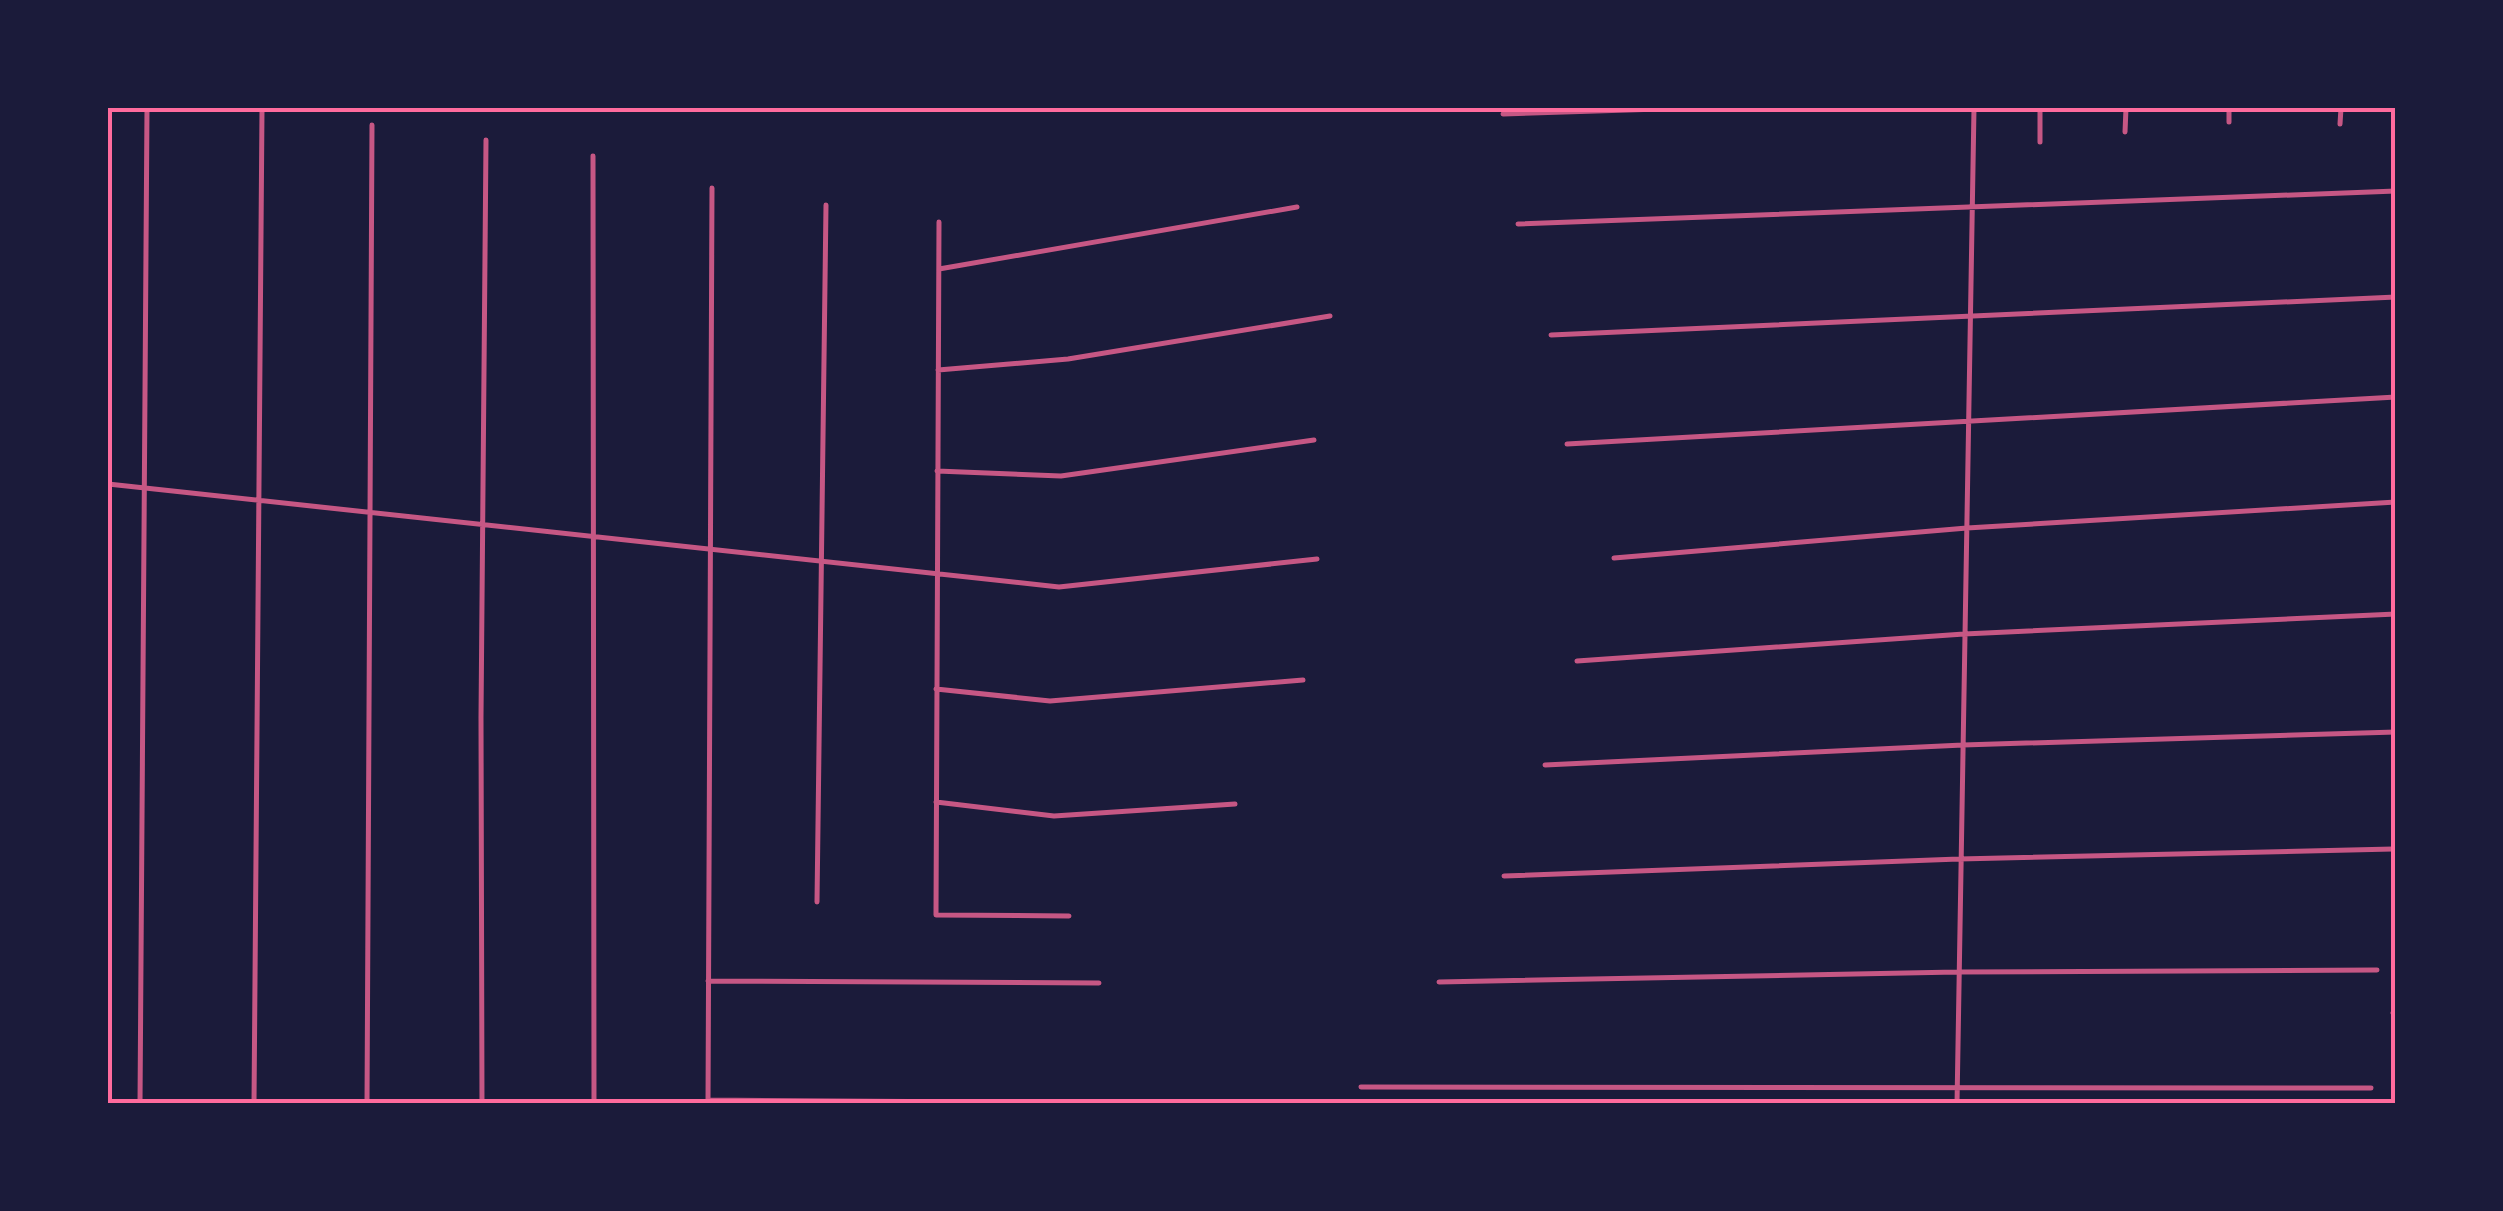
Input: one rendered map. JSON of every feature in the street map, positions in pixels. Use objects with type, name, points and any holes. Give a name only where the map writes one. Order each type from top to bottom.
[{"type":"street","points":[[140,1104],[147,108]]},
{"type":"street","points":[[1503,114],[1692,108]]},
{"type":"street","points":[[1957,1104],[1974,108]]},
{"type":"street","points":[[2040,108],[2040,142]]},
{"type":"street","points":[[2125,132],[2126,108]]},
{"type":"street","points":[[2229,122],[2230,108]]},
{"type":"street","points":[[2340,108],[2340,124]]},
{"type":"street","points":[[254,1104],[262,110]]},
{"type":"street","points":[[368,1104],[372,125]]},
{"type":"street","points":[[482,1104],[486,140]]},
{"type":"street","points":[[593,156],[594,1104]]},
{"type":"street","points":[[712,188],[708,1102],[1100,1103]]},
{"type":"street","points":[[1518,224],[2396,191]]},
{"type":"street","points":[[817,902],[826,205]]},
{"type":"street","points":[[939,269],[1297,207]]},
{"type":"street","points":[[939,222],[936,914],[1070,916]]},
{"type":"street","points":[[1550,335],[2396,297]]},
{"type":"street","points":[[938,370],[1068,359],[1330,316]]},
{"type":"street","points":[[1568,444],[2396,397]]},
{"type":"street","points":[[937,471],[1060,476],[1314,440]]},
{"type":"street","points":[[108,484],[1059,587],[1318,558]]},
{"type":"street","points":[[1614,558],[1967,528],[2396,502]]},
{"type":"street","points":[[1577,662],[1964,634],[2396,614]]},
{"type":"street","points":[[936,689],[1050,702],[1303,680]]},
{"type":"street","points":[[1545,765],[1962,745],[2396,732]]},
{"type":"street","points":[[936,802],[1054,816],[1235,804]]},
{"type":"street","points":[[1504,876],[1959,859],[2393,849]]},
{"type":"street","points":[[1439,982],[1958,972],[2376,970]]},
{"type":"street","points":[[708,981],[1099,983]]},
{"type":"street","points":[[1361,1087],[2371,1088]]}]
